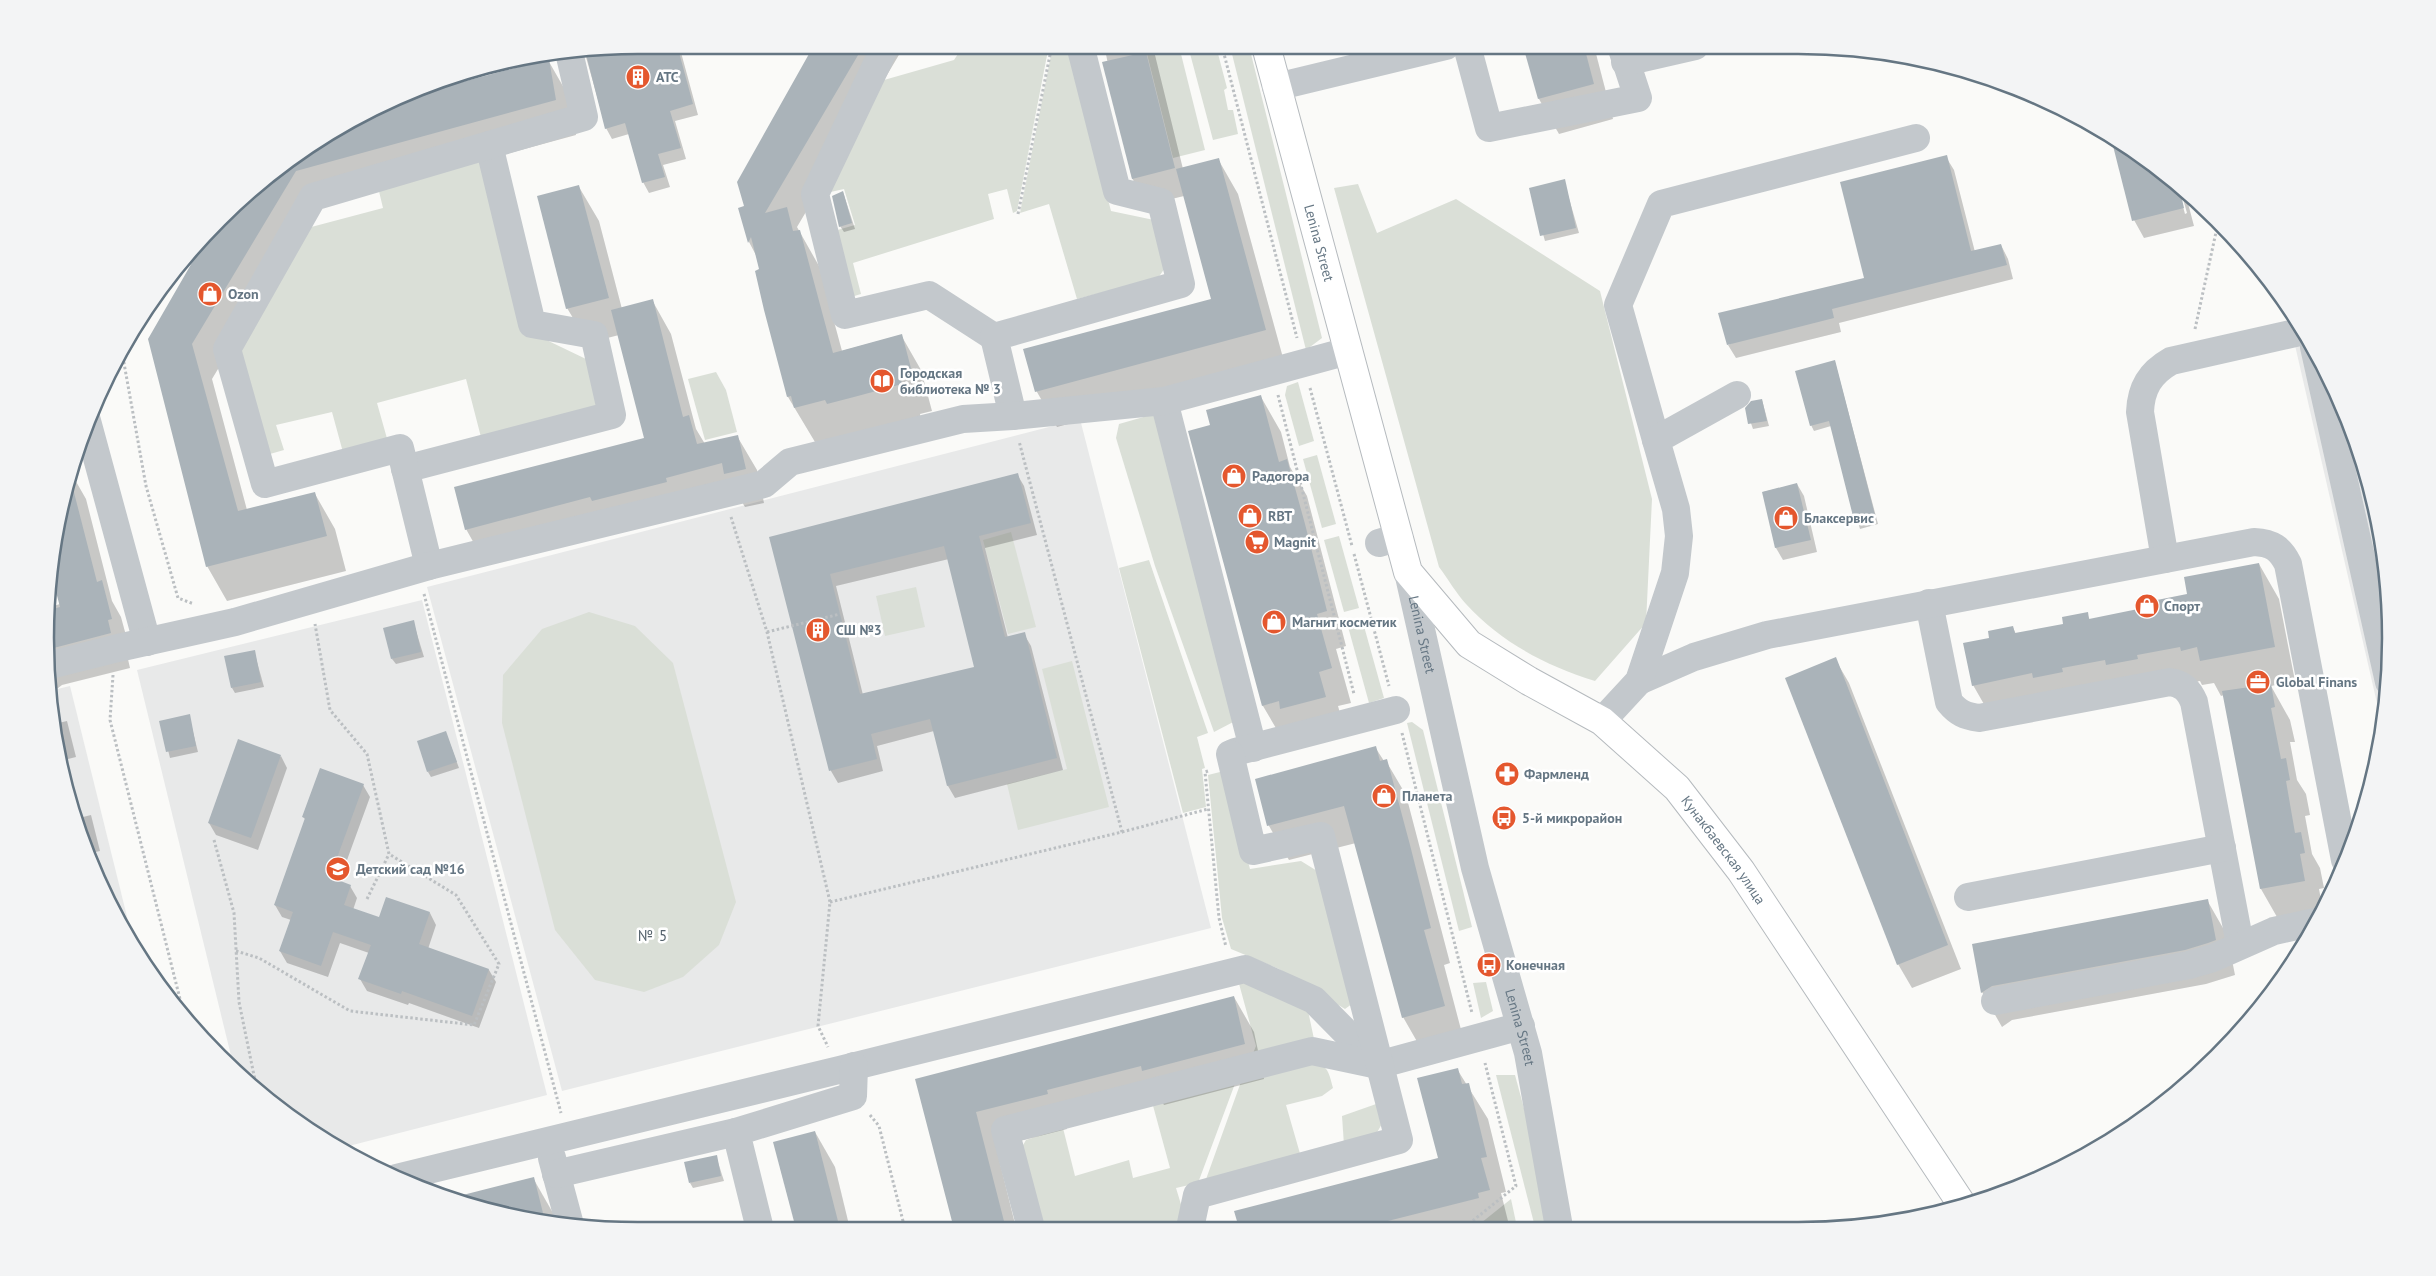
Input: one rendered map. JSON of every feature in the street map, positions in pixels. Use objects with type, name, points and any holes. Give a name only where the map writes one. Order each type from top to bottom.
[{"type":"main road","name":"Lenina Street","points":[[1268,54],[1348,351],[1389,540],[1408,572]]},
{"type":"main road","name":"Кунакбаевская улица","points":[[1408,572],[1469,644],[1529,681],[1602,721],[1677,788],[1741,871],[1958,1199]]},
{"type":"street","points":[[882,54],[816,194],[845,315],[929,295],[994,337],[1013,416]]},
{"type":"street","points":[[994,337],[1181,284],[1161,202],[1117,191],[1082,54]]},
{"type":"street","points":[[1276,87],[1388,54]]},
{"type":"street","points":[[1469,54],[1489,128],[1638,98],[1623,54]]},
{"type":"street","points":[[424,568],[400,448],[265,484],[227,349],[312,197],[584,117],[570,58]]},
{"type":"street","points":[[1639,681],[1670,590],[1678,554],[1676,510],[1618,305],[1661,204],[1916,138]]},
{"type":"street","points":[[405,469],[612,416],[594,335],[532,324],[489,145]]},
{"type":"street","points":[[2165,559],[2140,412],[2141,400],[2150,378],[2160,367],[2171,361],[2296,333]]},
{"type":"street","points":[[55,664],[235,622],[424,568],[764,484],[790,462],[962,419],[1013,416],[1164,401],[1348,351]]},
{"type":"street","points":[[2321,377],[2382,649]]},
{"type":"street","points":[[1656,440],[1737,395]]},
{"type":"street","points":[[1164,401],[1228,757],[1253,851],[1321,836],[1378,1065],[1399,1140],[1197,1195],[1191,1222]]},
{"type":"street","points":[[91,434],[147,642]]},
{"type":"street","points":[[1602,721],[1639,681],[1694,657],[1743,641],[1929,603],[2254,542],[2268,542],[2283,553],[2288,564],[2343,849]]},
{"type":"street","name":"Lenina Street","points":[[1408,572],[1475,868],[1521,1026],[1558,1222]]},
{"type":"street","points":[[1929,603],[1949,702],[1956,711],[1967,717],[1979,718],[2170,682],[2184,686],[2194,702],[2240,944]]},
{"type":"street","points":[[1228,757],[1396,710]]},
{"type":"street","points":[[1968,897],[2222,848]]},
{"type":"street","points":[[1995,1001],[2189,965],[2213,958],[2240,944],[2274,931],[2307,924]]},
{"type":"street","points":[[408,1175],[1245,969],[1314,1000],[1378,1065]]},
{"type":"street","points":[[1029,1222],[1005,1130],[1312,1051],[1378,1065],[1521,1026]]},
{"type":"street","points":[[556,1174],[736,1132],[853,1096],[847,1068]]},
{"type":"street","points":[[736,1132],[758,1222]]},
{"type":"street","points":[[557,1139],[556,1174],[568,1218]]},
{"type":"path","points":[[1018,214],[1050,54]]},
{"type":"path","points":[[1224,54],[1396,710],[1516,1186],[1471,1222]]},
{"type":"path","points":[[2189,357],[2216,231]]},
{"type":"path","points":[[124,362],[146,486],[178,598],[235,622]]},
{"type":"path","points":[[1272,372],[1360,719]]},
{"type":"path","points":[[1013,416],[1122,832]]},
{"type":"path","points":[[723,493],[767,632],[830,902],[818,1026],[847,1068]]},
{"type":"path","points":[[424,568],[557,1139]]},
{"type":"path","points":[[767,632],[840,614]]},
{"type":"path","points":[[314,618],[330,710],[367,754],[389,854],[367,899]]},
{"type":"path","points":[[118,648],[114,663],[110,720],[181,1002]]},
{"type":"path","points":[[1228,757],[1205,772],[1219,918],[1232,972]]},
{"type":"path","points":[[830,902],[1122,832],[1208,809]]},
{"type":"path","points":[[214,840],[234,913],[239,1002],[256,1079]]},
{"type":"path","points":[[236,951],[259,958],[350,1011],[474,1026],[498,964],[456,896],[389,854]]},
{"type":"path","points":[[853,1096],[879,1126],[903,1222]]},
{"type":"shaded area","points":[[958,54],[1047,54],[1017,211],[1013,213],[1007,189],[988,194],[994,219],[853,263],[861,294],[851,297],[834,231],[855,225],[844,189],[826,193],[884,80],[954,60]]},
{"type":"shaded area","points":[[1051,54],[1070,54],[1111,211],[1154,220],[1167,265],[1158,278],[1077,299],[1049,204],[1020,213]]},
{"type":"shaded area","points":[[1147,54],[1181,54],[1205,150],[1173,158]]},
{"type":"shaded area","points":[[1190,54],[1218,54],[1227,88],[1224,90],[1228,110],[1233,110],[1238,134],[1213,140]]},
{"type":"shaded area","points":[[1232,54],[1251,54],[1322,338],[1306,350]]},
{"type":"shaded area","points":[[481,157],[536,335],[586,359],[599,403],[594,412],[483,445],[466,379],[377,403],[388,442],[344,456],[332,412],[276,425],[284,450],[263,456],[238,335],[300,230],[383,208],[377,183]]},
{"type":"shaded area","points":[[1358,184],[1377,233],[1456,199],[1600,291],[1652,499],[1646,623],[1595,681],[1559,668],[1509,641],[1466,604],[1439,567],[1334,188]]},
{"type":"shaded area","points":[[2290,323],[2322,380],[2338,414],[2351,450],[2371,524],[2381,600],[2381,676],[2378,707]]},
{"type":"shaded area","points":[[716,372],[726,390],[737,432],[705,440],[688,379]]},
{"type":"shaded area","points":[[1298,382],[1314,441],[1299,446],[1285,395],[1287,386]]},
{"type":"shaded area","points":[[1161,412],[1239,719],[1214,732],[1155,566],[1116,438],[1119,424]]},
{"type":"shaded area","points":[[1080,419],[1211,928],[562,1091],[427,587]]},
{"type":"shaded area","points":[[1317,455],[1336,524],[1322,528],[1303,459]]},
{"type":"shaded area","points":[[1011,532],[1036,627],[1008,634],[983,540]]},
{"type":"shaded area","points":[[1339,536],[1359,608],[1344,612],[1324,540]]},
{"type":"shaded area","points":[[1149,560],[1208,733],[1197,737],[1205,768],[1202,769],[1206,807],[1183,813],[1119,568]]},
{"type":"shaded area","points":[[916,587],[925,627],[885,636],[876,596]]},
{"type":"shaded area","name":"Детский сад №16","points":[[422,600],[547,1095],[349,1146],[313,1124],[282,1102],[231,1057],[137,670]]},
{"type":"shaded area","points":[[589,612],[635,626],[673,663],[736,902],[719,945],[683,977],[644,992],[595,980],[555,930],[502,723],[503,675],[542,629]]},
{"type":"shaded area","points":[[1362,619],[1384,698],[1369,703],[1347,623]]},
{"type":"shaded area","points":[[1072,661],[1109,807],[1018,830],[1007,784],[1067,769],[1042,669]]},
{"type":"shaded area","points":[[70,686],[129,924],[98,862],[85,826],[65,752],[56,689]]},
{"type":"shaded area","points":[[1412,722],[1423,730],[1472,927],[1459,931],[1407,723]]},
{"type":"shaded area","points":[[1220,772],[1227,783],[1250,869],[1301,861],[1322,874],[1356,1001],[1345,1009],[1279,969],[1231,949],[1222,918],[1208,775]]},
{"type":"shaded area","points":[[1238,980],[1307,1006],[1314,1039],[1250,1061],[1256,1046]]},
{"type":"shaded area","points":[[1486,982],[1493,1011],[1481,1018],[1473,983]]},
{"type":"shaded area","points":[[1308,1062],[1320,1065],[1326,1069],[1333,1088],[1322,1096],[1286,1105],[1301,1157],[1205,1182],[1242,1079]]},
{"type":"shaded area","points":[[1496,1075],[1515,1075],[1555,1222],[1534,1222]]},
{"type":"shaded area","points":[[1236,1081],[1198,1183],[1176,1188],[1183,1211],[1180,1222],[1036,1222],[1019,1152],[1026,1140],[1063,1128],[1075,1176],[1129,1160],[1133,1178],[1170,1168],[1152,1102]]},
{"type":"shaded area","points":[[1379,1103],[1384,1120],[1374,1138],[1344,1145],[1342,1116]]},
{"type":"shaded area","points":[[1511,1199],[1516,1222],[1482,1222]]},
{"type":"building","name":"АТС","points":[[679,54],[693,104],[670,111],[681,148],[658,154],[665,177],[642,183],[625,123],[605,129],[587,56]]},
{"type":"building","points":[[809,54],[859,54],[765,213],[787,207],[793,231],[800,230],[833,353],[902,334],[913,376],[901,379],[902,384],[854,397],[827,404],[825,400],[794,408],[791,396],[787,397],[764,310],[755,271],[759,269],[751,237],[748,243],[738,208],[744,206],[737,182]]},
{"type":"building","points":[[1137,54],[1146,54],[1175,168],[1132,179],[1102,62]]},
{"type":"building","points":[[1525,54],[1586,54],[1594,84],[1538,99]]},
{"type":"building","points":[[549,61],[556,100],[296,171],[192,344],[238,511],[315,492],[327,536],[206,567],[148,339],[195,258],[225,225],[282,174],[346,132],[414,98],[448,86],[530,64]]},
{"type":"building","points":[[2113,146],[2154,174],[2182,198],[2184,208],[2132,221]]},
{"type":"building","points":[[1947,155],[1971,251],[2001,244],[2007,265],[1832,309],[1834,318],[1727,345],[1718,313],[1864,278],[1840,182]]},
{"type":"building","points":[[1219,158],[1266,330],[1035,392],[1023,349],[1211,299],[1176,169]]},
{"type":"building","points":[[1565,179],[1576,228],[1540,236],[1529,188]]},
{"type":"building","points":[[579,185],[609,298],[566,309],[537,196]]},
{"type":"building","points":[[843,191],[852,223],[839,227],[832,196]]},
{"type":"building","points":[[653,299],[683,417],[689,415],[697,444],[738,435],[746,469],[724,474],[722,463],[666,478],[667,482],[592,501],[590,497],[465,530],[454,487],[644,438],[611,310]]},
{"type":"building","points":[[1835,360],[1876,519],[1855,524],[1829,421],[1810,426],[1795,371]]},
{"type":"building","points":[[1261,395],[1279,462],[1287,459],[1305,524],[1327,611],[1317,614],[1332,668],[1319,672],[1326,697],[1280,709],[1279,701],[1262,706],[1188,431],[1210,425],[1206,410]]},
{"type":"building","points":[[1762,399],[1767,421],[1748,424],[1745,408],[1751,401]]},
{"type":"building","name":"СШ №3","points":[[1018,473],[1031,523],[979,536],[1005,637],[1025,632],[1057,758],[947,786],[930,719],[871,734],[877,759],[829,771],[769,537]],"holes":[[[944,546],[974,667],[860,694],[830,574]]]},
{"type":"building","points":[[1797,483],[1811,540],[1775,548],[1762,492]]},
{"type":"building","points":[[73,490],[97,582],[102,580],[112,619],[108,620],[111,633],[54,648],[55,608],[60,607],[56,591],[59,562],[65,524]]},
{"type":"building","points":[[2259,563],[2275,647],[2200,661],[2197,647],[2181,651],[2180,647],[2137,655],[2138,659],[2106,665],[2105,660],[2062,668],[2063,672],[2033,678],[2032,673],[1972,686],[1963,643],[1989,638],[1988,631],[2013,626],[2015,633],[2063,624],[2062,617],[2088,612],[2089,619],[2138,609],[2137,604],[2187,594],[2184,577]]},
{"type":"building","points":[[414,620],[421,652],[391,659],[383,628]]},
{"type":"building","points":[[255,650],[261,682],[231,688],[224,656]]},
{"type":"building","points":[[1836,657],[1948,945],[1897,965],[1785,678]]},
{"type":"building","points":[[2271,684],[2275,707],[2271,708],[2281,759],[2286,758],[2290,780],[2286,781],[2295,833],[2301,832],[2305,853],[2300,854],[2305,881],[2260,889],[2222,691]]},
{"type":"building","points":[[190,714],[196,746],[166,752],[159,721]]},
{"type":"building","points":[[446,731],[457,762],[427,772],[417,741]]},
{"type":"building","points":[[238,739],[281,755],[251,838],[208,823]]},
{"type":"building","points":[[1376,746],[1380,761],[1387,759],[1410,845],[1431,928],[1424,930],[1445,1006],[1402,1018],[1344,806],[1267,826],[1255,779]]},
{"type":"building","points":[[320,768],[364,784],[330,877],[351,885],[344,905],[379,917],[386,897],[430,912],[419,944],[489,969],[472,1016],[402,991],[401,994],[358,979],[371,945],[333,932],[321,966],[279,951],[293,912],[274,905],[305,818],[302,817]]},
{"type":"building","points":[[2208,899],[2216,940],[2185,950],[1992,986],[1981,993],[1972,944]]},
{"type":"building","points":[[1234,996],[1245,1044],[1142,1071],[1141,1066],[1047,1090],[1048,1094],[976,1112],[1004,1222],[952,1222],[915,1079]]},
{"type":"building","points":[[1458,1068],[1462,1084],[1469,1083],[1487,1157],[1481,1158],[1490,1190],[1478,1193],[1479,1198],[1384,1222],[1237,1222],[1234,1211],[1438,1158],[1417,1078]]},
{"type":"building","points":[[815,1131],[838,1222],[794,1222],[773,1142]]},
{"type":"building","points":[[717,1155],[721,1176],[689,1183],[684,1162]]},
{"type":"building","points":[[534,1177],[543,1214],[524,1211],[463,1195]]},
{"type":"place","name":"АТС","points":[[638,77]]},
{"type":"place","name":"Ozon","points":[[210,294]]},
{"type":"place","name":"Городская библиотека № 3","points":[[882,381]]},
{"type":"place","name":"Радогора","points":[[1234,476]]},
{"type":"place","name":"RBT","points":[[1250,516]]},
{"type":"place","name":"Блаксервис","points":[[1786,518]]},
{"type":"place","name":"Magnit","points":[[1257,542]]},
{"type":"place","name":"Спорт","points":[[2147,606]]},
{"type":"place","name":"Магнит косметик","points":[[1274,622]]},
{"type":"place","name":"СШ №3","points":[[818,630]]},
{"type":"place","name":"Global Finans","points":[[2258,682]]},
{"type":"place","name":"Фармленд","points":[[1507,774]]},
{"type":"place","name":"Планета","points":[[1384,796]]},
{"type":"place","name":"5-й микрорайон","points":[[1504,818]]},
{"type":"place","name":"Детский сад №16","points":[[338,869]]},
{"type":"place","name":"Конечная","points":[[1489,965]]},
{"type":"district","name":"№ 5","points":[[653,936]]}]
